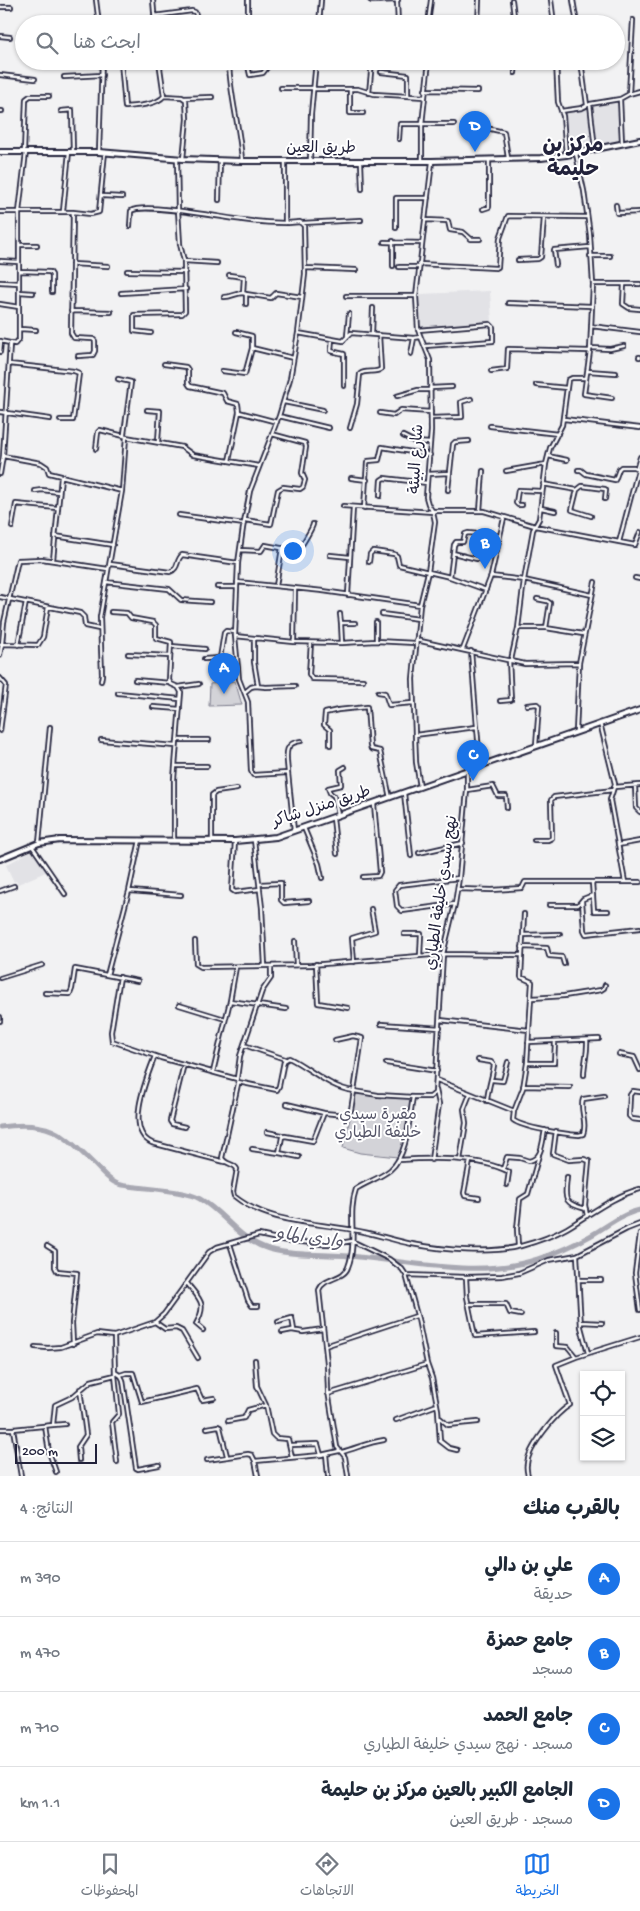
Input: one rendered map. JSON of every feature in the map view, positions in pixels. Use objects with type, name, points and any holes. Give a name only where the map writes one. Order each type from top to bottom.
[{"type":"main road","name":"طريق العين","points":[[0,152],[105,152],[183,159],[242,161],[508,160],[566,155],[640,140]]},
{"type":"main road","name":"طريق منزل شاكر","points":[[0,859],[38,843],[71,839],[235,841],[276,837],[640,710]]},
{"type":"street","points":[[96,0],[98,15]]},
{"type":"street","points":[[153,0],[154,15]]},
{"type":"street","points":[[248,0],[248,15]]},
{"type":"street","points":[[320,15],[321,0]]},
{"type":"street","points":[[370,0],[372,2],[398,0],[398,15]]},
{"type":"street","points":[[429,15],[431,0]]},
{"type":"street","points":[[478,15],[479,0]]},
{"type":"street","points":[[512,0],[514,15]]},
{"type":"street","points":[[551,0],[553,15]]},
{"type":"street","points":[[573,0],[576,15]]},
{"type":"street","points":[[0,7],[10,7]]},
{"type":"street","points":[[162,15],[192,11],[196,15]]},
{"type":"street","points":[[629,94],[633,20]]},
{"type":"street","points":[[0,36],[10,37]]},
{"type":"street","points":[[100,152],[102,70]]},
{"type":"street","points":[[121,70],[125,107],[161,100],[164,96]]},
{"type":"street","points":[[160,70],[164,96]]},
{"type":"street","points":[[229,70],[230,85],[241,140],[242,161]]},
{"type":"street","points":[[249,70],[250,75],[263,73],[265,70]]},
{"type":"street","points":[[310,161],[315,70]]},
{"type":"street","points":[[369,93],[371,70]]},
{"type":"street","points":[[422,161],[422,124],[428,70]]},
{"type":"street","points":[[556,70],[558,102],[561,110],[566,155]]},
{"type":"street","points":[[582,70],[595,149]]},
{"type":"street","points":[[381,72],[408,75],[408,96]]},
{"type":"street","points":[[0,75],[35,79]]},
{"type":"street","points":[[64,77],[102,75]]},
{"type":"street","points":[[281,88],[350,88],[369,93],[424,97]]},
{"type":"street","points":[[350,88],[350,113],[363,113]]},
{"type":"street","points":[[425,90],[478,91]]},
{"type":"street","points":[[561,110],[582,108],[588,104],[620,99],[640,91]]},
{"type":"street","points":[[0,352],[0,341],[15,344],[19,341],[19,212],[25,152],[26,99],[30,96],[49,96]]},
{"type":"street","points":[[164,96],[184,98],[212,97]]},
{"type":"street","points":[[183,159],[187,119],[184,98]]},
{"type":"street","points":[[620,99],[622,143]]},
{"type":"street","points":[[61,110],[72,110],[71,152],[63,211]]},
{"type":"street","points":[[482,118],[482,126],[504,132],[508,160]]},
{"type":"street","points":[[399,139],[398,129],[400,124],[454,124]]},
{"type":"street","points":[[0,212],[63,211],[98,213],[102,196],[105,152]]},
{"type":"street","points":[[575,153],[584,191],[586,217],[590,235],[593,284],[590,349],[584,394],[612,398]]},
{"type":"street","points":[[151,333],[134,331],[134,315],[184,314],[186,309],[184,261],[180,244],[178,210],[178,158]]},
{"type":"street","points":[[219,200],[220,160]]},
{"type":"street","points":[[483,209],[489,207],[489,160]]},
{"type":"street","points":[[285,161],[285,220],[288,223]]},
{"type":"street","name":"شارع البيئة","points":[[420,787],[416,762],[412,684],[420,606],[428,572],[435,522],[433,511],[426,500],[430,455],[430,360],[418,330],[416,296],[432,161]]},
{"type":"street","points":[[361,162],[362,189]]},
{"type":"street","points":[[102,196],[122,197]]},
{"type":"street","points":[[396,228],[396,198],[428,198]]},
{"type":"street","points":[[616,205],[617,213],[640,212]]},
{"type":"street","points":[[130,226],[131,211],[134,209],[178,210],[242,220],[302,224],[360,220]]},
{"type":"street","points":[[72,212],[72,336],[93,339],[95,341],[93,355],[78,356]]},
{"type":"street","points":[[398,267],[497,268],[500,238],[508,216],[586,217]]},
{"type":"street","points":[[518,260],[538,259],[541,257],[544,217]]},
{"type":"street","points":[[426,220],[448,221],[450,230],[462,232],[469,238],[480,239]]},
{"type":"street","points":[[288,774],[256,776],[252,774],[248,702],[239,679],[235,634],[238,563],[250,491],[284,402],[298,333],[305,268],[302,224]]},
{"type":"street","points":[[393,241],[393,266]]},
{"type":"street","points":[[384,242],[422,243]]},
{"type":"street","points":[[19,245],[37,244]]},
{"type":"street","points":[[556,265],[554,250],[590,248]]},
{"type":"street","points":[[590,256],[610,256]]},
{"type":"street","points":[[184,261],[217,263]]},
{"type":"street","points":[[0,262],[19,262]]},
{"type":"street","points":[[72,264],[108,266]]},
{"type":"street","points":[[305,268],[356,270]]},
{"type":"street","points":[[127,271],[184,272]]},
{"type":"street","points":[[20,272],[50,272],[52,274],[52,292]]},
{"type":"street","points":[[229,274],[244,277],[246,304]]},
{"type":"street","points":[[0,282],[20,283]]},
{"type":"street","points":[[593,284],[640,284]]},
{"type":"street","points":[[624,284],[623,304],[628,308],[640,309]]},
{"type":"street","points":[[121,293],[186,289]]},
{"type":"street","points":[[19,292],[33,293]]},
{"type":"street","points":[[224,297],[231,297],[237,293],[271,298],[276,293],[302,297]]},
{"type":"street","points":[[346,296],[416,296]]},
{"type":"street","points":[[508,303],[592,306]]},
{"type":"street","points":[[0,304],[19,307]]},
{"type":"street","points":[[372,334],[373,308]]},
{"type":"street","points":[[71,311],[111,312]]},
{"type":"street","points":[[346,338],[349,314]]},
{"type":"street","points":[[418,330],[490,324],[493,327],[492,341],[425,346]]},
{"type":"street","points":[[591,326],[640,332]]},
{"type":"street","points":[[20,329],[36,330]]},
{"type":"street","points":[[222,371],[246,374],[252,348],[252,336],[236,332]]},
{"type":"street","points":[[298,333],[332,340],[343,340],[351,334],[414,338],[421,336]]},
{"type":"street","points":[[350,428],[357,404],[360,374],[381,369],[379,335]]},
{"type":"street","points":[[411,354],[414,338]]},
{"type":"street","points":[[332,340],[331,351],[344,354],[344,386]]},
{"type":"street","points":[[0,474],[3,456],[10,344]]},
{"type":"street","points":[[491,371],[507,369],[508,349],[610,349],[624,346]]},
{"type":"street","points":[[252,348],[293,358]]},
{"type":"street","points":[[8,364],[79,373],[73,420],[60,420]]},
{"type":"street","points":[[164,364],[186,367],[190,386],[223,393],[227,401],[238,404],[239,412],[229,461]]},
{"type":"street","points":[[588,370],[616,373]]},
{"type":"street","points":[[500,701],[511,700],[510,660],[518,628],[524,580],[535,526],[538,522],[541,508],[548,456],[564,419],[567,388],[570,378],[586,378]]},
{"type":"street","points":[[101,682],[100,617],[122,491],[131,382],[118,379]]},
{"type":"street","points":[[536,385],[567,388]]},
{"type":"street","points":[[397,396],[418,390],[452,387]]},
{"type":"street","points":[[431,418],[462,417],[461,402],[471,399]]},
{"type":"street","points":[[284,402],[323,410]]},
{"type":"street","points":[[147,410],[160,411],[158,441]]},
{"type":"street","points":[[380,413],[396,415],[400,410],[431,412]]},
{"type":"street","points":[[0,412],[50,420]]},
{"type":"street","points":[[239,412],[277,422]]},
{"type":"street","points":[[279,416],[329,428]]},
{"type":"street","points":[[564,419],[640,428]]},
{"type":"street","points":[[490,426],[558,434]]},
{"type":"street","points":[[96,449],[98,431],[184,447],[193,455],[259,466]]},
{"type":"street","points":[[245,520],[271,524],[278,490],[283,487],[303,487],[305,480],[302,475],[305,443],[272,434]]},
{"type":"street","points":[[403,436],[415,442],[430,443]]},
{"type":"street","points":[[448,490],[453,444],[455,442],[469,441]]},
{"type":"street","points":[[364,508],[367,464],[368,461],[379,460],[382,447],[430,455]]},
{"type":"street","points":[[3,456],[41,463],[47,468],[49,473],[122,491]]},
{"type":"street","points":[[548,456],[567,460]]},
{"type":"street","points":[[619,542],[640,457]]},
{"type":"street","points":[[506,471],[546,464]]},
{"type":"street","points":[[578,470],[586,474],[615,480],[621,467],[634,466],[638,469]]},
{"type":"street","points":[[480,511],[483,471]]},
{"type":"street","points":[[428,474],[450,472]]},
{"type":"street","points":[[53,561],[61,477]]},
{"type":"street","points":[[352,478],[367,480]]},
{"type":"street","points":[[380,496],[381,480],[384,478],[427,482]]},
{"type":"street","points":[[543,484],[577,490]]},
{"type":"street","points":[[591,516],[572,510],[577,490],[581,486],[606,490],[605,499]]},
{"type":"street","points":[[522,505],[518,505],[516,502],[518,490],[542,491]]},
{"type":"street","points":[[35,491],[59,492]]},
{"type":"street","points":[[12,527],[16,504],[57,508]]},
{"type":"street","points":[[343,506],[433,511],[480,511],[535,526],[635,545],[640,532]]},
{"type":"street","points":[[348,595],[353,507]]},
{"type":"street","points":[[541,508],[555,511]]},
{"type":"street","points":[[179,516],[244,524]]},
{"type":"street","points":[[463,649],[492,576],[504,518]]},
{"type":"street","points":[[240,550],[261,552],[265,545],[299,549],[305,537],[312,529],[313,524]]},
{"type":"street","points":[[450,577],[454,544],[463,542],[466,533],[500,536]]},
{"type":"street","points":[[55,536],[113,545]]},
{"type":"street","points":[[276,586],[282,548]]},
{"type":"street","points":[[370,562],[370,554],[373,552],[394,554],[397,556],[399,565],[450,577],[486,590]]},
{"type":"street","points":[[453,553],[478,559]]},
{"type":"street","points":[[110,564],[170,572],[176,569],[179,558],[182,555],[238,563]]},
{"type":"street","points":[[330,555],[350,558]]},
{"type":"street","points":[[0,655],[4,622],[11,599],[18,560],[22,558],[53,561],[108,569]]},
{"type":"street","points":[[492,576],[524,580],[592,595]]},
{"type":"street","points":[[635,578],[640,579]]},
{"type":"street","points":[[106,582],[170,589],[181,600],[210,602]]},
{"type":"street","points":[[238,582],[295,588],[420,606]]},
{"type":"street","points":[[576,732],[579,663],[595,582]]},
{"type":"street","points":[[217,587],[237,587]]},
{"type":"street","points":[[294,642],[295,588]]},
{"type":"street","points":[[0,597],[80,613],[84,617],[84,626],[100,629]]},
{"type":"street","points":[[537,599],[550,603],[546,628]]},
{"type":"street","points":[[18,645],[26,602]]},
{"type":"street","points":[[1,644],[36,645],[40,642],[44,632],[48,606]]},
{"type":"street","points":[[111,612],[126,613],[131,618],[154,622],[156,625],[156,638],[170,641],[172,646],[170,683]]},
{"type":"street","points":[[340,614],[342,643]]},
{"type":"street","points":[[382,614],[419,619]]},
{"type":"street","points":[[0,621],[4,622]]},
{"type":"street","points":[[376,622],[376,641]]},
{"type":"street","points":[[341,623],[355,623]]},
{"type":"street","points":[[518,628],[546,628],[584,634]]},
{"type":"street","points":[[204,659],[220,658],[224,633],[226,631],[254,639],[311,643],[416,641],[535,665],[579,663]]},
{"type":"street","points":[[254,639],[254,662],[258,686]]},
{"type":"street","points":[[311,643],[310,674],[312,679],[363,680]]},
{"type":"street","points":[[172,646],[205,649]]},
{"type":"street","points":[[471,651],[480,765]]},
{"type":"street","points":[[128,654],[170,656]]},
{"type":"street","points":[[0,678],[6,685],[2,701],[0,731]]},
{"type":"street","points":[[135,680],[170,683],[178,687],[181,692],[175,766],[174,841]]},
{"type":"street","points":[[178,687],[199,684]]},
{"type":"street","points":[[245,692],[252,686],[295,686]]},
{"type":"street","points":[[378,692],[386,693],[389,705],[413,703]]},
{"type":"street","points":[[118,693],[180,698]]},
{"type":"street","points":[[527,705],[537,704],[540,706],[536,745]]},
{"type":"street","points":[[153,707],[180,709]]},
{"type":"street","points":[[330,745],[330,730],[324,725],[325,713],[367,707],[370,746],[371,749],[380,751],[390,798]]},
{"type":"street","points":[[600,723],[613,788],[610,800],[625,882]]},
{"type":"street","points":[[38,843],[50,727]]},
{"type":"street","points":[[415,735],[476,727]]},
{"type":"street","points":[[101,740],[176,746]]},
{"type":"street","points":[[177,740],[209,740]]},
{"type":"street","points":[[294,832],[287,753],[292,742],[301,740]]},
{"type":"street","points":[[175,766],[207,766]]},
{"type":"street","points":[[339,816],[334,796],[328,788],[341,785],[340,770],[346,767]]},
{"type":"street","name":"نهج سيدي خليفة الطياري","points":[[431,1160],[439,1104],[435,1088],[443,954],[458,889],[468,790],[467,769]]},
{"type":"street","points":[[534,840],[548,840],[552,838],[552,800],[554,797],[640,785]]},
{"type":"street","points":[[468,790],[493,786],[498,796],[506,796],[507,808]]},
{"type":"street","points":[[635,786],[636,808],[640,812]]},
{"type":"street","points":[[212,841],[212,795],[216,792],[237,789]]},
{"type":"street","points":[[404,793],[411,856]]},
{"type":"street","points":[[363,877],[378,876],[380,872],[374,804]]},
{"type":"street","points":[[333,818],[337,854]]},
{"type":"street","points":[[304,828],[319,864],[322,878]]},
{"type":"street","points":[[107,975],[140,840]]},
{"type":"street","points":[[254,840],[260,884],[265,966]]},
{"type":"street","points":[[235,841],[232,890],[235,892],[260,889]]},
{"type":"street","points":[[618,845],[640,841]]},
{"type":"street","points":[[419,853],[463,843]]},
{"type":"street","points":[[32,846],[65,894]]},
{"type":"street","points":[[455,904],[402,911],[397,906],[395,890],[399,885],[459,878]]},
{"type":"street","points":[[458,889],[492,890],[522,888],[525,882],[640,882]]},
{"type":"street","points":[[592,882],[594,911],[608,911]]},
{"type":"street","points":[[260,884],[281,883],[281,900],[284,903],[309,901]]},
{"type":"street","points":[[0,891],[14,886]]},
{"type":"street","points":[[129,891],[181,895]]},
{"type":"street","points":[[549,906],[578,905],[592,894]]},
{"type":"street","points":[[582,901],[584,930],[586,934],[640,928]]},
{"type":"street","points":[[354,962],[352,938],[375,931],[371,910]]},
{"type":"street","points":[[524,914],[521,977],[532,982],[532,998],[524,1086],[513,1118],[515,1122],[545,1130],[577,1135],[583,1134],[585,1121],[582,1100],[586,1097],[604,1096]]},
{"type":"street","points":[[404,934],[421,934],[420,956]]},
{"type":"street","points":[[523,935],[560,934]]},
{"type":"street","points":[[195,941],[197,966],[201,968],[354,962],[443,954],[522,955]]},
{"type":"street","points":[[295,942],[296,965]]},
{"type":"street","points":[[522,947],[547,948],[549,956],[562,957],[564,964]]},
{"type":"street","points":[[316,964],[318,1003],[348,1008]]},
{"type":"street","points":[[0,978],[42,965]]},
{"type":"street","points":[[225,1162],[222,1156],[237,1081],[238,1063],[262,991],[271,978],[271,966]]},
{"type":"street","points":[[213,1072],[230,1002],[236,967]]},
{"type":"street","points":[[45,993],[69,994],[72,989],[74,969],[120,976],[138,981]]},
{"type":"street","points":[[120,976],[111,1040],[155,1056],[213,1072],[237,1081],[276,1090],[279,1086],[286,1059]]},
{"type":"street","points":[[532,998],[564,996],[601,990],[605,985]]},
{"type":"street","points":[[230,1002],[286,1009]]},
{"type":"street","points":[[178,1005],[225,1018]]},
{"type":"street","points":[[440,1020],[529,1030]]},
{"type":"street","points":[[381,1024],[440,1028]]},
{"type":"street","points":[[287,1104],[324,1113],[345,1116],[349,1114],[362,1038],[354,1036],[335,1040]]},
{"type":"street","points":[[528,1042],[599,1039]]},
{"type":"street","points":[[584,1075],[584,1061],[588,1053],[588,1040]]},
{"type":"street","points":[[527,1063],[554,1064],[555,1042]]},
{"type":"street","points":[[244,1045],[290,1059],[316,1076],[345,1088],[378,1095],[413,1097],[430,1097],[434,1095],[435,1088]]},
{"type":"street","points":[[619,1054],[634,1057],[640,1070]]},
{"type":"street","points":[[155,1056],[139,1110],[138,1125],[142,1136],[152,1143],[235,1166],[237,1169],[234,1196],[250,1206],[284,1219],[352,1230],[421,1245],[480,1250],[518,1246],[558,1233],[624,1194],[640,1189]]},
{"type":"street","points":[[478,1060],[494,1064],[492,1080],[488,1085],[487,1101]]},
{"type":"street","points":[[386,1062],[437,1070]]},
{"type":"street","points":[[492,1080],[503,1081],[508,1062]]},
{"type":"street","points":[[184,1064],[170,1121],[173,1124],[185,1127]]},
{"type":"street","points":[[436,1080],[514,1111]]},
{"type":"street","points":[[524,1086],[570,1087]]},
{"type":"street","points":[[640,1092],[632,1091],[630,1095],[629,1116],[632,1119],[640,1120]]},
{"type":"street","points":[[460,1160],[466,1123],[464,1109],[470,1094]]},
{"type":"street","points":[[348,1476],[345,1457],[337,1447],[328,1394],[319,1294],[320,1287],[322,1284],[342,1275],[349,1266],[352,1243],[353,1203],[356,1189],[390,1169],[398,1160],[403,1148],[413,1097]]},
{"type":"street","points":[[267,1132],[313,1140],[324,1113]]},
{"type":"street","points":[[518,1246],[517,1229],[520,1199],[528,1194],[545,1130]]},
{"type":"street","points":[[556,1131],[553,1154],[569,1160],[584,1159],[589,1161],[587,1216]]},
{"type":"street","points":[[279,1153],[281,1139],[284,1136]]},
{"type":"street","points":[[252,1149],[298,1157]]},
{"type":"street","points":[[503,1169],[506,1157],[520,1158],[529,1162],[539,1156]]},
{"type":"street","points":[[398,1160],[470,1161],[503,1169],[509,1173],[508,1185]]},
{"type":"street","points":[[470,1161],[465,1195],[478,1198]]},
{"type":"street","points":[[567,1177],[566,1200],[571,1204],[586,1209]]},
{"type":"street","points":[[406,1275],[466,1277],[513,1274],[549,1260],[576,1255],[640,1224]]},
{"type":"street","points":[[640,1234],[638,1268],[640,1310]]},
{"type":"street","points":[[35,1347],[48,1348],[73,1344],[97,1334],[114,1336],[155,1322],[164,1314],[209,1252],[217,1247],[259,1235],[288,1241],[322,1244],[352,1243],[390,1259],[406,1275],[432,1378],[439,1417],[440,1441],[449,1448],[457,1450]]},
{"type":"street","points":[[230,1244],[248,1300],[252,1306],[258,1306]]},
{"type":"street","points":[[47,1246],[56,1251],[55,1267],[57,1271],[78,1273],[72,1323],[73,1344]]},
{"type":"street","points":[[576,1255],[581,1322],[588,1353]]},
{"type":"street","points":[[466,1277],[468,1304],[474,1334],[477,1337],[534,1332]]},
{"type":"street","points":[[578,1280],[601,1280]]},
{"type":"street","points":[[187,1282],[202,1304],[203,1311],[196,1324],[203,1330]]},
{"type":"street","points":[[468,1304],[506,1304],[510,1313],[521,1315]]},
{"type":"street","points":[[325,1346],[416,1316]]},
{"type":"street","points":[[278,1322],[292,1318],[294,1330]]},
{"type":"street","points":[[155,1322],[165,1329],[176,1328],[182,1331],[198,1358]]},
{"type":"street","points":[[581,1322],[602,1323]]},
{"type":"street","points":[[282,1332],[294,1330],[303,1332],[323,1329]]},
{"type":"street","points":[[556,1333],[556,1346],[568,1347],[576,1357]]},
{"type":"street","points":[[114,1336],[119,1414],[112,1422],[117,1462]]},
{"type":"street","points":[[528,1476],[526,1464],[535,1444],[560,1412],[570,1405],[556,1365],[640,1337]]},
{"type":"street","points":[[255,1360],[256,1382],[266,1405],[274,1436],[276,1438],[287,1438],[292,1457]]},
{"type":"street","points":[[328,1394],[427,1364]]},
{"type":"street","points":[[52,1425],[55,1405],[72,1397],[95,1379],[115,1373],[120,1375],[123,1380],[136,1468],[159,1465]]},
{"type":"street","points":[[120,1375],[133,1373],[142,1402],[197,1389],[202,1400],[214,1398]]},
{"type":"street","points":[[79,1460],[78,1447],[86,1435],[80,1389]]},
{"type":"street","points":[[228,1422],[244,1418],[248,1410],[266,1405]]},
{"type":"street","points":[[396,1420],[437,1406]]},
{"type":"street","points":[[439,1417],[448,1425],[478,1422]]},
{"type":"street","points":[[0,1429],[65,1424]]},
{"type":"street","points":[[45,1426],[49,1452],[56,1472]]},
{"type":"street","points":[[206,1428],[218,1426],[220,1428],[227,1456]]},
{"type":"street","points":[[13,1429],[21,1476]]},
{"type":"street","points":[[255,1461],[326,1454],[354,1449],[368,1442],[384,1440]]},
{"type":"street","points":[[290,1445],[318,1444],[321,1454]]},
{"type":"street","points":[[207,1460],[248,1454],[255,1461],[258,1476]]},
{"type":"street","points":[[326,1454],[328,1476]]},
{"type":"shaded area","points":[[618,101],[618,141],[597,145],[592,106],[594,104]]},
{"type":"shaded area","points":[[589,109],[593,146],[568,151],[564,112],[566,110]]},
{"type":"shaded area","points":[[490,291],[492,322],[422,328],[420,325],[418,296],[420,294]]},
{"type":"shaded area","points":[[33,850],[48,871],[18,884],[16,881],[14,882],[6,865]]},
{"type":"green space","points":[[235,681],[242,705],[209,706],[210,684]]},
{"type":"green space","name":"مقبرة سيدي خليفة الطياري","points":[[356,1094],[409,1097],[411,1099],[401,1152],[398,1157],[360,1153],[343,1148]]},
{"type":"waterway","name":"وادي الماو","points":[[0,1127],[31,1125],[54,1131],[73,1144],[115,1183],[194,1196],[217,1211],[240,1233],[258,1245],[291,1253],[348,1256],[449,1267],[494,1268],[516,1265],[565,1249],[620,1218],[640,1210]]},
{"type":"place","name":"الجامع الكبير بالعين مركز بن حليمة","points":[[475,152]]},
{"type":"place","name":"جامع حمزة","points":[[485,569]]},
{"type":"place","name":"علي بن دالي","points":[[224,694]]},
{"type":"place","name":"جامع الحمد","points":[[473,781]]},
{"type":"district","name":"مركز بن حليمة","points":[[573,159]]}]
